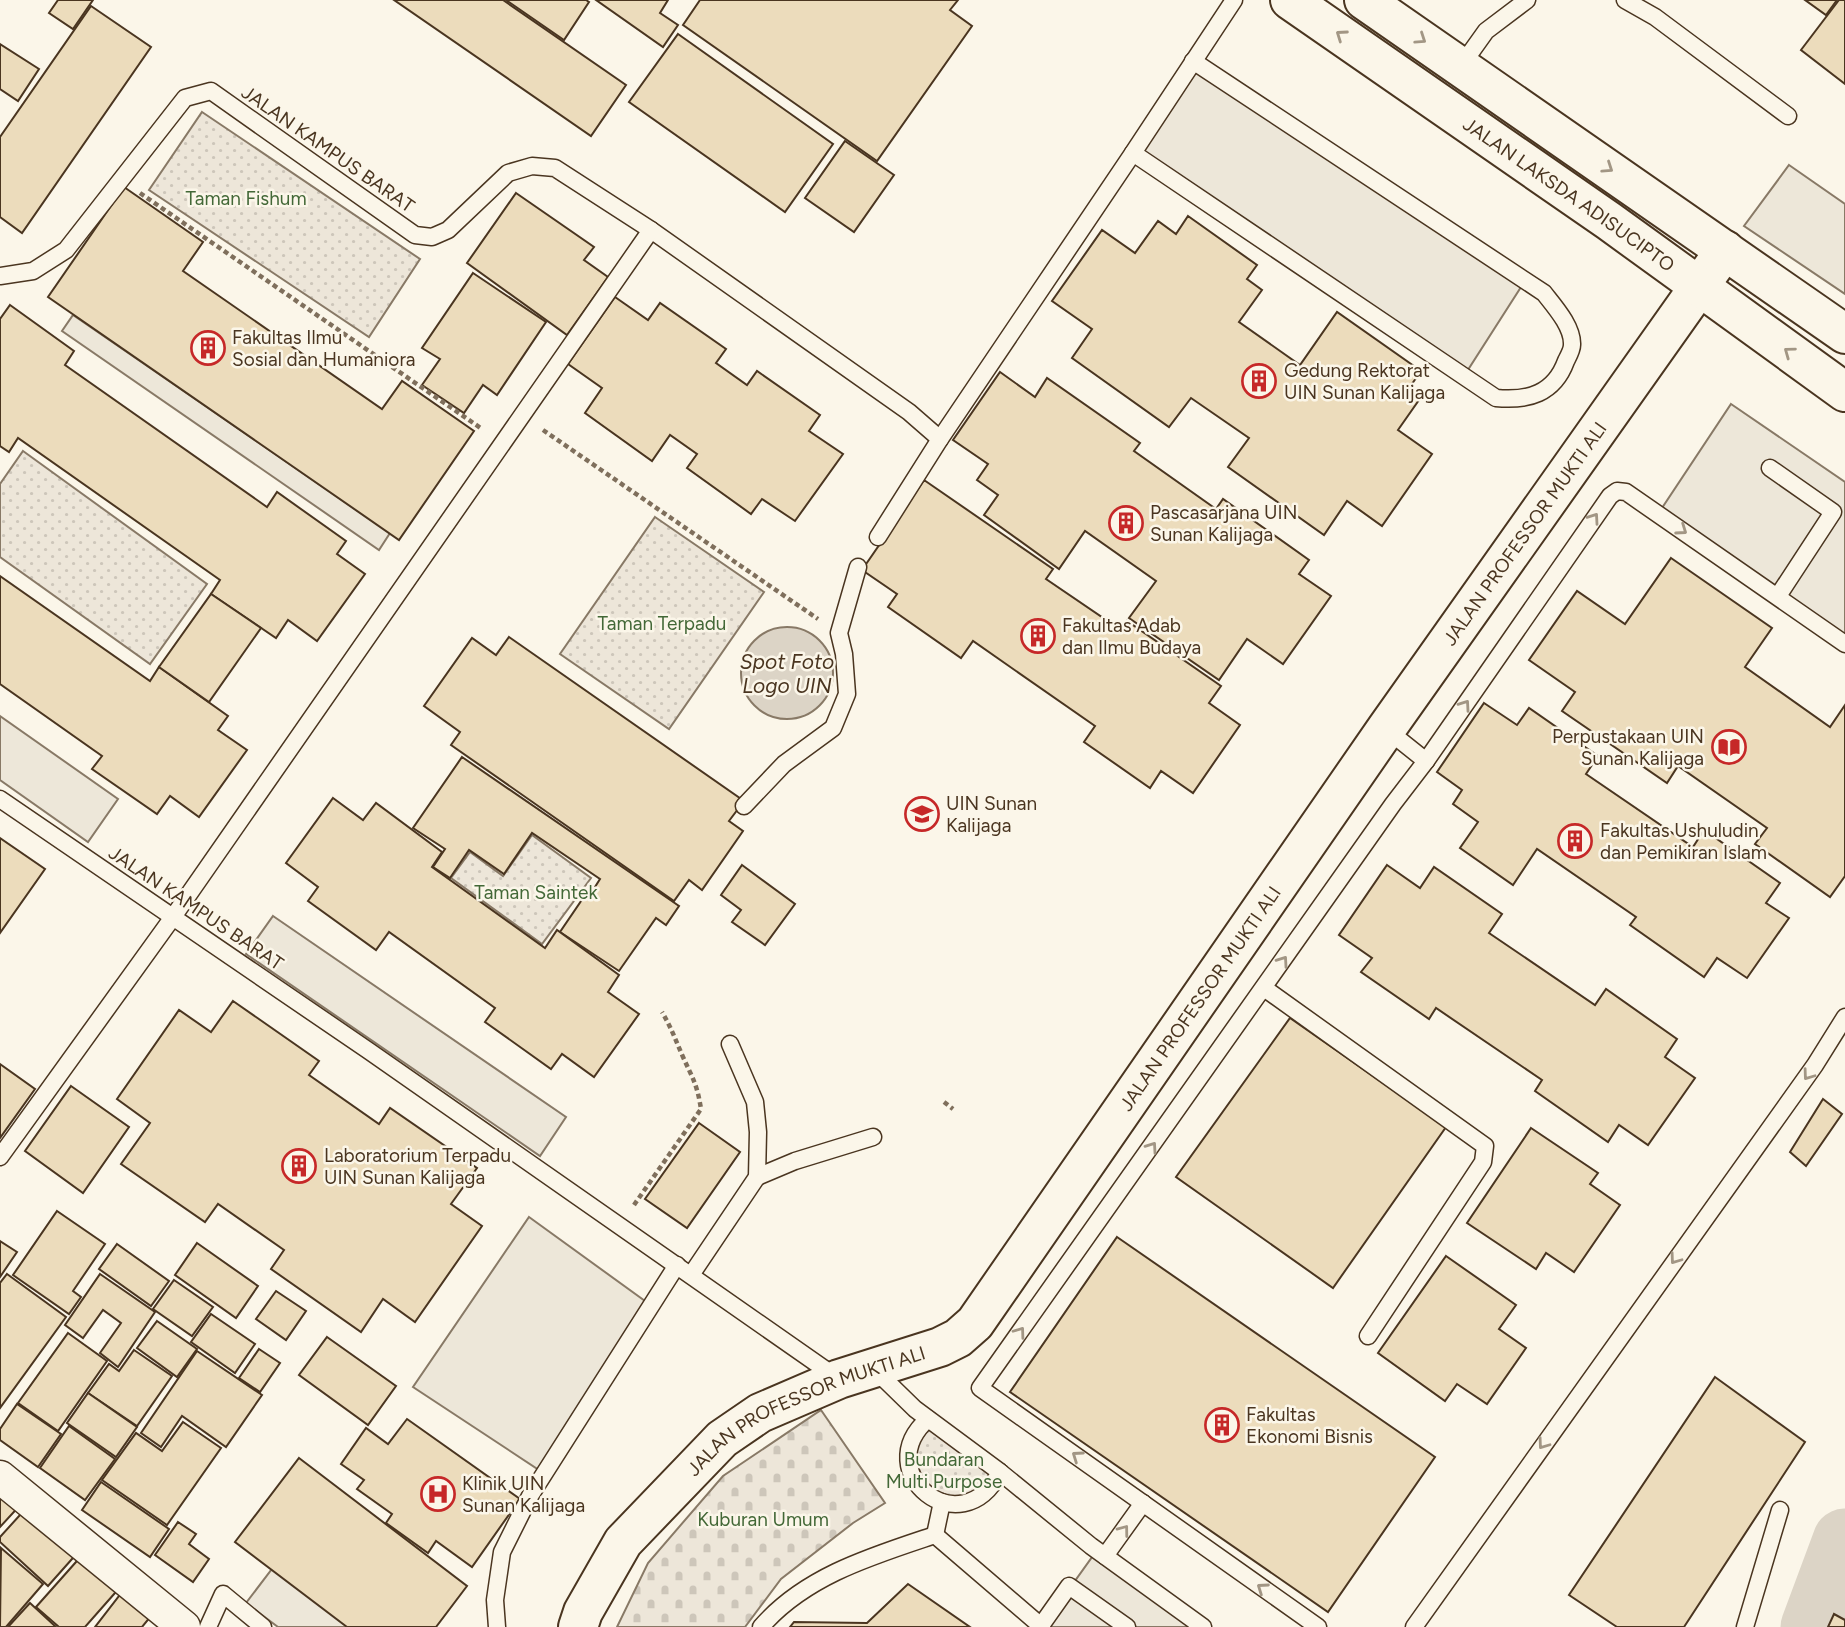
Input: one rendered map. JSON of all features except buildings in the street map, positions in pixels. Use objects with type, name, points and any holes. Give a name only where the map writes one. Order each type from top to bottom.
[{"type":"main road","name":"JALAN LAKSDA ADISUCIPTO","points":[[1290,0],[1609,221],[1845,392]]},
{"type":"main road","points":[[1382,5],[1461,66],[1845,334]]},
{"type":"main road","name":"JALAN PROFESSOR MUKTI ALI","points":[[578,1627],[583,1612],[623,1542],[722,1439],[760,1413],[856,1373],[940,1347],[958,1338],[975,1323],[1386,729],[1725,250]]},
{"type":"street","points":[[0,1477],[184,1627]]},
{"type":"lane","points":[[878,537],[940,439],[1234,0]]},
{"type":"lane","points":[[1461,66],[1486,31],[1527,0]]},
{"type":"lane","points":[[1626,0],[1655,17],[1788,116]]},
{"type":"lane","points":[[1133,153],[1496,398],[1520,400],[1543,391],[1562,372],[1572,346],[1564,318],[1544,293],[1193,61]]},
{"type":"lane","name":"JALAN KAMPUS BARAT","points":[[0,276],[33,271],[66,250],[185,98],[211,91],[415,235],[432,237],[448,230],[508,173],[532,166],[555,169],[651,230],[909,412],[940,439]]},
{"type":"lane","points":[[0,1157],[173,917],[651,230]]},
{"type":"lane","points":[[1770,468],[1839,516],[1777,596]]},
{"type":"lane","points":[[1318,1627],[980,1388],[1426,761],[1610,496],[1617,491],[1626,492],[1845,644]]},
{"type":"lane","points":[[744,806],[784,764],[832,729],[847,694],[844,654],[839,633],[858,567]]},
{"type":"lane","points":[[1386,729],[1426,761]]},
{"type":"lane","name":"JALAN KAMPUS BARAT","points":[[0,799],[691,1275],[915,1409],[1000,1472],[1105,1556],[1203,1627]]},
{"type":"lane","points":[[1264,988],[1485,1146],[1483,1162],[1368,1336]]},
{"type":"lane","points":[[1414,1627],[1815,1065],[1845,1017]]},
{"type":"lane","points":[[691,1275],[757,1177],[758,1132],[755,1102],[730,1044]]},
{"type":"lane","points":[[757,1177],[795,1161],[873,1137]]},
{"type":"lane","points":[[497,1627],[495,1600],[502,1552],[530,1496],[677,1265]]},
{"type":"lane","points":[[929,1419],[911,1441],[909,1450],[910,1470],[918,1487],[933,1499],[943,1503],[971,1502],[984,1495],[1000,1472]]},
{"type":"lane","points":[[935,1535],[943,1503]]},
{"type":"lane","points":[[1105,1556],[1143,1503]]},
{"type":"lane","points":[[1745,1627],[1780,1510]]},
{"type":"lane","points":[[935,1535],[1040,1627],[1069,1586],[1127,1627]]},
{"type":"lane","points":[[761,1627],[777,1608],[832,1573],[935,1535]]},
{"type":"lane","points":[[208,1627],[223,1594],[263,1627]]},
{"type":"path","points":[[121,180],[503,443]]},
{"type":"path","points":[[522,415],[839,633]]},
{"type":"path","points":[[619,1226],[701,1109],[697,1083],[662,1012]]},
{"type":"path","points":[[944,1102],[953,1109]]},
{"type":"green space","name":"Taman Fishum","points":[[202,112],[420,259],[369,337],[149,190]]},
{"type":"green space","points":[[23,451],[207,584],[150,664],[0,557],[0,484]]},
{"type":"green space","name":"Taman Terpadu","points":[[655,517],[764,592],[669,729],[560,654]]},
{"type":"green space","name":"Taman Saintek","points":[[532,835],[591,878],[542,944],[451,878],[470,852],[503,876]]},
{"type":"green space","name":"Kuburan Umum","points":[[821,1410],[885,1503],[853,1523],[781,1579],[745,1627],[617,1627],[648,1563],[723,1476]]},
{"type":"green space","name":"Bundaran Multi Purpose","points":[[928,1422],[997,1472],[994,1482],[956,1503],[917,1482],[913,1439]]},
{"type":"shaded area","points":[[1194,62],[1521,287],[1464,376],[1134,152]]},
{"type":"shaded area","points":[[1789,165],[1845,204],[1845,294],[1744,226]]},
{"type":"shaded area","points":[[73,315],[390,533],[379,550],[62,331]]},
{"type":"shaded area","points":[[1731,404],[1845,482],[1845,644],[1658,514]]},
{"type":"shaded area","points":[[0,716],[118,799],[88,842],[0,780]]},
{"type":"shaded area","points":[[273,916],[566,1117],[540,1156],[246,954]]},
{"type":"shaded area","points":[[529,1217],[645,1301],[539,1470],[413,1387]]},
{"type":"shaded area","points":[[1095,1553],[1199,1627],[1042,1627]]},
{"type":"shaded area","points":[[275,1565],[355,1627],[278,1627],[246,1603]]},
{"type":"water","name":"Spot Foto Logo UIN","points":[[787,627],[804,631],[819,641],[829,656],[833,673],[829,690],[819,705],[804,715],[787,719],[770,715],[755,705],[745,690],[741,673],[745,656],[755,641],[770,631]]},
{"type":"waterway","points":[[1813,1627],[1845,1541]]},
{"type":"place","name":"Fakultas Ilmu Sosial dan Humaniora","points":[[208,348]]},
{"type":"place","name":"Gedung Rektorat UIN Sunan Kalijaga","points":[[1259,381]]},
{"type":"place","name":"Pascasarjana UIN Sunan Kalijaga","points":[[1126,523]]},
{"type":"place","name":"Fakultas Adab dan Ilmu Budaya","points":[[1038,636]]},
{"type":"place","name":"Perpustakaan UIN Sunan Kalijaga","points":[[1729,747]]},
{"type":"place","name":"UIN Sunan Kalijaga","points":[[922,814]]},
{"type":"place","name":"Fakultas Ushuludin dan Pemikiran Islam","points":[[1575,841]]},
{"type":"place","name":"Laboratorium Terpadu UIN Sunan Kalijaga","points":[[299,1166]]},
{"type":"place","name":"Fakultas Ekonomi Bisnis","points":[[1222,1425]]},
{"type":"place","name":"Klinik UIN Sunan Kalijaga","points":[[438,1494]]}]
